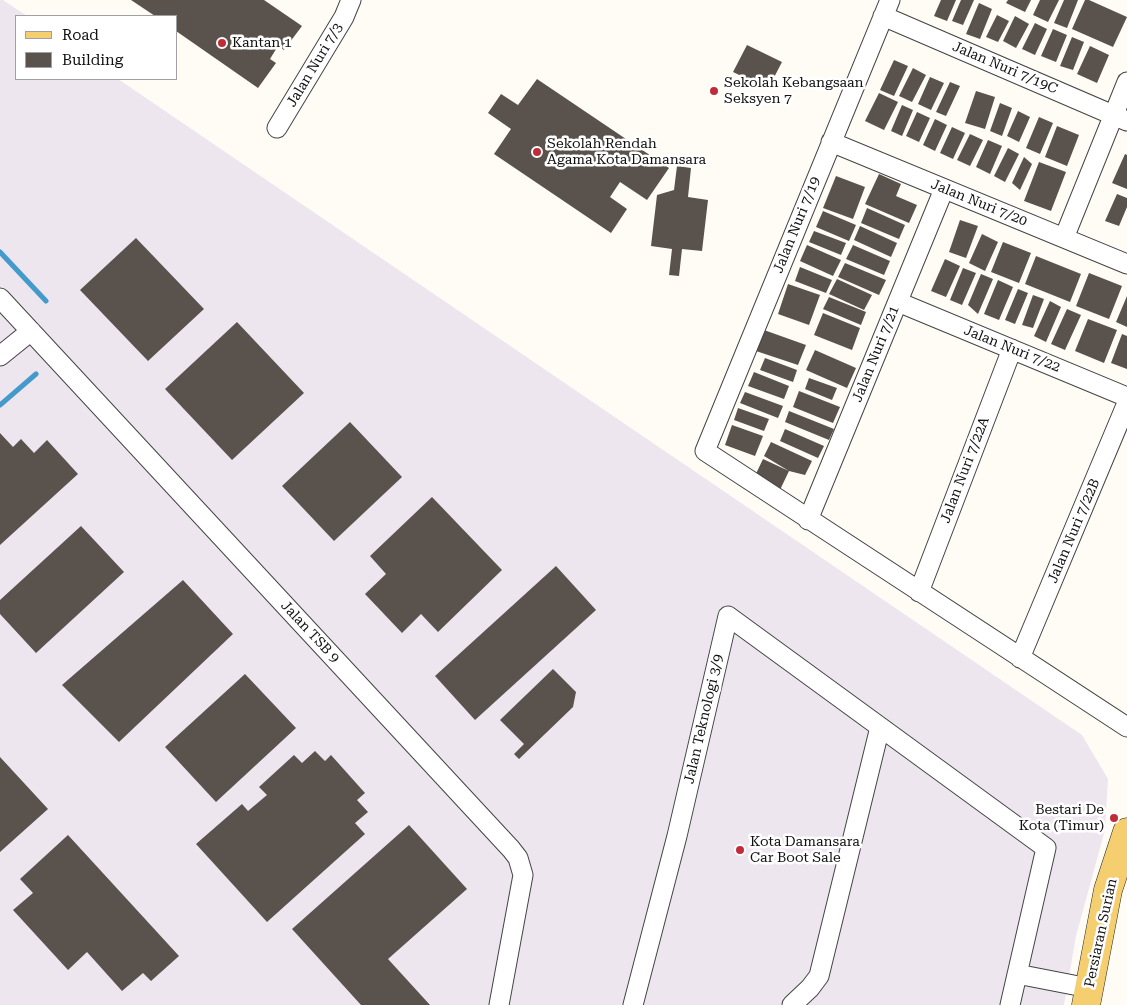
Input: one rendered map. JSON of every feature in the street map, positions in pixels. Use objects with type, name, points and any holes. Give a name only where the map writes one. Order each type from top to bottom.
[{"type":"main road","name":"Persiaran Surian","points":[[1087,996],[1108,890],[1127,832]]},
{"type":"street","name":"Jalan Nuri 7/3","points":[[277,128],[344,17],[351,0]]},
{"type":"street","name":"Jalan Nuri 7/19C","points":[[887,8],[1120,118]]},
{"type":"street","name":"Jalan Nuri 7/19","points":[[808,520],[705,451],[887,8]]},
{"type":"street","points":[[1064,238],[1120,118],[1127,82]]},
{"type":"street","name":"Jalan Nuri 7/20","points":[[831,142],[1127,264]]},
{"type":"street","name":"Jalan Nuri 7/21","points":[[808,520],[944,189]]},
{"type":"street","name":"Jalan TSB 9","points":[[0,298],[518,858],[523,875],[499,1005]]},
{"type":"street","name":"Jalan Nuri 7/22","points":[[898,302],[1127,396]]},
{"type":"street","points":[[0,356],[31,331]]},
{"type":"street","name":"Jalan Nuri 7/22A","points":[[919,592],[1012,349]]},
{"type":"street","name":"Jalan Nuri 7/22B","points":[[1020,658],[1127,404]]},
{"type":"street","points":[[808,520],[1127,727]]},
{"type":"street","name":"Jalan Teknologi 3/9","points":[[633,1005],[677,836],[728,616],[1046,848],[1010,1005]]},
{"type":"street","points":[[792,1005],[810,988],[819,976],[880,727]]},
{"type":"street","points":[[1017,974],[1087,996]]},
{"type":"shaded area","points":[[0,0],[3,0],[26,15],[15,15],[15,80],[119,80],[1082,735],[1108,779],[1105,830],[1076,936],[1064,1005],[0,1005]]},
{"type":"building","name":"Kantan 1","points":[[131,0],[264,0],[302,26],[284,50],[278,46],[270,59],[276,63],[258,88],[178,32],[178,15],[154,15]]},
{"type":"building","points":[[941,0],[956,0],[947,21],[934,16]]},
{"type":"building","points":[[961,0],[974,0],[963,25],[952,21]]},
{"type":"building","points":[[1008,0],[1031,0],[1025,12],[1006,3]]},
{"type":"building","points":[[1040,0],[1059,0],[1048,22],[1033,15]]},
{"type":"building","points":[[1064,0],[1078,0],[1067,28],[1054,23]]},
{"type":"building","points":[[1085,0],[1089,0],[1127,17],[1113,47],[1072,29]]},
{"type":"building","points":[[979,3],[992,9],[980,39],[966,34]]},
{"type":"building","points":[[997,15],[1009,21],[998,42],[986,37]]},
{"type":"building","points":[[1015,16],[1029,24],[1016,48],[1003,41]]},
{"type":"building","points":[[1035,23],[1047,29],[1035,55],[1022,49]]},
{"type":"building","points":[[1053,29],[1067,35],[1056,62],[1041,56]]},
{"type":"building","points":[[1072,37],[1084,42],[1073,70],[1060,66]]},
{"type":"building","points":[[747,45],[782,62],[768,89],[733,72]]},
{"type":"building","points":[[1090,46],[1109,55],[1097,83],[1077,74]]},
{"type":"building","points":[[894,60],[908,66],[894,96],[880,90]]},
{"type":"building","points":[[913,68],[926,75],[912,102],[899,96]]},
{"type":"building","points":[[930,77],[944,83],[931,110],[918,104]]},
{"type":"building","points":[[537,79],[669,168],[647,200],[620,182],[610,197],[627,209],[611,233],[494,154],[511,129],[488,113],[501,94],[518,105]]},
{"type":"building","points":[[950,82],[960,86],[946,116],[936,112]]},
{"type":"building","points":[[976,91],[995,97],[985,129],[965,123]]},
{"type":"building","points":[[879,93],[898,102],[884,130],[865,121]]},
{"type":"building","points":[[1000,103],[1012,108],[1002,136],[990,131]]},
{"type":"building","points":[[902,105],[913,110],[902,136],[891,131]]},
{"type":"building","points":[[1018,111],[1030,117],[1019,142],[1007,136]]},
{"type":"building","points":[[917,112],[930,118],[919,142],[906,136]]},
{"type":"building","points":[[1039,117],[1053,123],[1040,154],[1026,148]]},
{"type":"building","points":[[935,119],[947,125],[935,151],[923,145]]},
{"type":"building","points":[[1057,126],[1079,135],[1067,166],[1045,157]]},
{"type":"building","points":[[952,127],[965,133],[953,159],[940,153]]},
{"type":"building","points":[[970,134],[983,140],[970,166],[957,160]]},
{"type":"building","points":[[988,140],[1002,146],[990,174],[976,167]]},
{"type":"building","points":[[1008,148],[1019,154],[1005,182],[994,176]]},
{"type":"building","points":[[1125,154],[1127,155],[1127,189],[1112,183]]},
{"type":"building","points":[[1024,157],[1032,164],[1020,190],[1012,183]]},
{"type":"building","points":[[1039,162],[1066,172],[1051,211],[1024,201]]},
{"type":"building","points":[[677,166],[691,168],[688,197],[708,200],[702,251],[682,249],[679,276],[669,275],[672,249],[651,246],[657,195],[674,190]]},
{"type":"building","points":[[879,174],[901,184],[896,196],[917,205],[909,223],[865,204]]},
{"type":"building","points":[[836,176],[865,187],[853,219],[823,208]]},
{"type":"building","points":[[1117,194],[1127,198],[1127,207],[1119,226],[1105,221]]},
{"type":"building","points":[[867,208],[905,225],[899,239],[861,223]]},
{"type":"building","points":[[823,211],[856,225],[849,241],[816,227]]},
{"type":"building","points":[[960,220],[978,226],[966,258],[949,252]]},
{"type":"building","points":[[860,226],[897,243],[891,257],[854,240]]},
{"type":"building","points":[[814,231],[846,243],[841,255],[809,242]]},
{"type":"building","points":[[982,234],[998,242],[985,271],[969,263]]},
{"type":"building","points":[[136,238],[204,309],[148,361],[80,290]]},
{"type":"building","points":[[1003,242],[1031,253],[1019,283],[991,272]]},
{"type":"building","points":[[807,245],[841,260],[833,276],[800,261]]},
{"type":"building","points":[[853,245],[890,261],[884,275],[846,259]]},
{"type":"building","points":[[1036,256],[1081,274],[1070,302],[1025,284]]},
{"type":"building","points":[[945,259],[960,266],[946,297],[931,291]]},
{"type":"building","points":[[845,263],[886,280],[879,295],[838,277]]},
{"type":"building","points":[[800,267],[832,280],[826,293],[795,281]]},
{"type":"building","points":[[963,268],[976,273],[962,305],[950,300]]},
{"type":"building","points":[[1089,273],[1122,286],[1109,319],[1076,306]]},
{"type":"building","points":[[981,274],[993,279],[978,314],[968,305]]},
{"type":"building","points":[[837,279],[872,295],[864,310],[829,294]]},
{"type":"building","points":[[998,280],[1013,287],[999,320],[984,314]]},
{"type":"building","points":[[788,284],[820,295],[809,325],[778,314]]},
{"type":"building","points":[[1018,289],[1028,293],[1015,324],[1005,320]]},
{"type":"building","points":[[1033,295],[1044,299],[1033,328],[1022,325]]},
{"type":"building","points":[[1127,296],[1127,327],[1116,322]]},
{"type":"building","points":[[829,297],[866,312],[861,325],[823,309]]},
{"type":"building","points":[[1050,301],[1061,307],[1046,342],[1034,336]]},
{"type":"building","points":[[1067,309],[1081,315],[1065,350],[1051,344]]},
{"type":"building","points":[[823,313],[860,328],[852,350],[814,335]]},
{"type":"building","points":[[1088,319],[1117,330],[1104,363],[1075,351]]},
{"type":"building","points":[[237,322],[304,393],[232,460],[165,389]]},
{"type":"building","points":[[764,330],[806,345],[798,365],[756,351]]},
{"type":"building","points":[[1122,334],[1127,336],[1127,369],[1111,363]]},
{"type":"building","points":[[815,350],[856,368],[847,388],[806,370]]},
{"type":"building","points":[[765,358],[797,370],[793,382],[760,370]]},
{"type":"building","points":[[754,372],[789,386],[784,399],[748,386]]},
{"type":"building","points":[[809,378],[837,388],[832,400],[805,389]]},
{"type":"building","points":[[799,391],[840,407],[833,423],[793,407]]},
{"type":"building","points":[[745,392],[783,406],[778,418],[740,403]]},
{"type":"building","points":[[738,408],[769,419],[764,431],[734,420]]},
{"type":"building","points":[[789,411],[834,429],[829,440],[785,422]]},
{"type":"building","points":[[350,422],[402,477],[334,541],[282,486]]},
{"type":"building","points":[[732,425],[763,436],[755,456],[725,445]]},
{"type":"building","points":[[785,429],[824,446],[818,458],[780,441]]},
{"type":"building","points":[[0,433],[13,447],[21,439],[34,453],[47,440],[78,474],[0,545]]},
{"type":"building","points":[[771,442],[812,461],[805,475],[789,471],[764,456]]},
{"type":"building","points":[[763,459],[789,471],[779,492],[753,480]]},
{"type":"building","points":[[432,497],[502,570],[438,632],[421,614],[402,633],[365,594],[386,574],[370,556]]},
{"type":"building","points":[[81,526],[124,572],[36,653],[0,614],[0,600]]},
{"type":"building","points":[[556,566],[596,610],[475,720],[435,676]]},
{"type":"building","points":[[183,580],[233,634],[119,742],[62,685]]},
{"type":"building","points":[[553,669],[576,692],[573,707],[519,759],[514,754],[524,744],[500,720]]},
{"type":"building","points":[[245,674],[296,728],[216,802],[165,747]]},
{"type":"building","points":[[315,751],[325,761],[331,755],[365,793],[357,800],[368,812],[355,823],[365,834],[267,922],[196,844],[242,804],[248,811],[267,795],[259,787],[294,755],[302,763]]},
{"type":"building","points":[[0,757],[48,809],[0,852]]},
{"type":"building","points":[[409,825],[467,889],[388,959],[430,1005],[361,1005],[292,929]]},
{"type":"building","points":[[68,835],[179,956],[151,981],[143,973],[122,991],[87,952],[68,970],[13,910],[33,893],[20,879]]},
{"type":"waterway","points":[[0,252],[46,301]]},
{"type":"waterway","points":[[0,405],[36,374]]},
{"type":"place","name":"Kantan 1","points":[[222,43]]},
{"type":"place","name":"Sekolah Kebangsaan Seksyen 7","points":[[714,91]]},
{"type":"place","name":"Sekolah Rendah Agama Kota Damansara","points":[[537,152]]},
{"type":"place","name":"Bestari De Kota (Timur)","points":[[1114,818]]},
{"type":"place","name":"Kota Damansara Car Boot Sale","points":[[740,850]]}]
